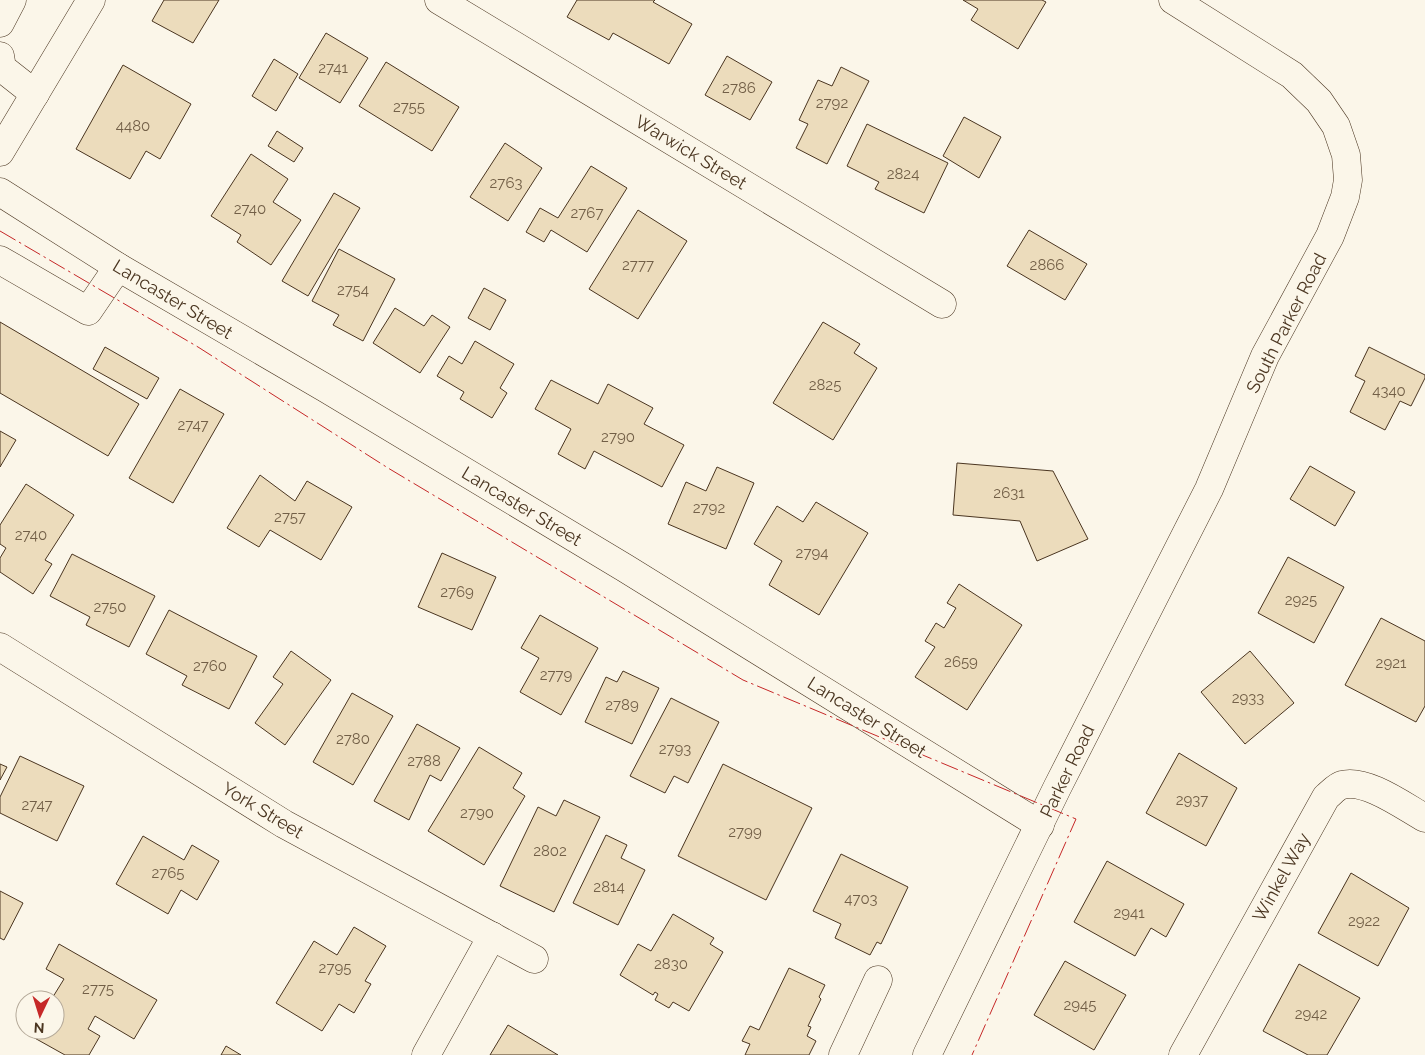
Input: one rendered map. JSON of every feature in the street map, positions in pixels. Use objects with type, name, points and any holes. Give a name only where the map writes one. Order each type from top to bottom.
[{"type":"street","points":[[0,23],[12,0]]},
{"type":"street","points":[[0,152],[91,0]]},
{"type":"street","name":"Warwick Street","points":[[439,0],[942,304]]},
{"type":"street","name":"South Parker Road","points":[[1174,0],[1292,75],[1319,101],[1336,126],[1346,155],[1348,180],[1340,212],[1313,270],[1265,356],[1209,489]]},
{"type":"street","points":[[0,56],[2,68],[35,94]]},
{"type":"street","name":"Lancaster Street","points":[[0,192],[118,267],[509,498],[1040,825]]},
{"type":"street","points":[[0,260],[88,311],[118,267]]},
{"type":"street","name":"Parker Road","points":[[927,1055],[1057,788],[1209,489]]},
{"type":"street","name":"York Street","points":[[0,648],[284,824],[534,959]]},
{"type":"street","name":"Winkel Way","points":[[1182,1055],[1326,797],[1340,785],[1355,784],[1388,797],[1425,818]]},
{"type":"street","points":[[426,1055],[492,936]]},
{"type":"street","points":[[843,1055],[878,980]]},
{"type":"building","points":[[164,0],[219,0],[193,43],[152,21]]},
{"type":"building","points":[[577,0],[655,0],[653,2],[692,24],[669,64],[613,33],[609,40],[567,17]]},
{"type":"building","points":[[963,0],[1042,0],[1046,2],[1018,49],[971,20],[978,9]]},
{"type":"building","points":[[326,33],[368,58],[340,103],[299,78]]},
{"type":"building","points":[[727,56],[772,82],[750,120],[705,95]]},
{"type":"building","points":[[274,59],[298,74],[276,111],[252,96]]},
{"type":"building","points":[[386,62],[459,107],[432,151],[359,106]]},
{"type":"building","points":[[123,65],[191,104],[160,159],[146,151],[130,179],[76,149]]},
{"type":"building","points":[[841,67],[869,81],[827,164],[796,148],[808,124],[799,120],[818,80],[832,86]]},
{"type":"building","points":[[964,117],[1001,137],[979,178],[943,156]]},
{"type":"building","points":[[867,124],[948,163],[924,213],[875,189],[879,182],[847,166]]},
{"type":"building","points":[[277,131],[303,148],[294,162],[268,146]]},
{"type":"building","points":[[505,143],[542,168],[508,221],[470,197]]},
{"type":"building","points":[[251,154],[288,179],[273,202],[301,220],[271,265],[237,242],[241,235],[211,216]]},
{"type":"building","points":[[591,166],[627,188],[587,252],[551,230],[544,242],[526,232],[540,208],[558,218]]},
{"type":"building","points":[[334,193],[360,208],[308,296],[282,281]]},
{"type":"building","points":[[638,210],[687,241],[638,319],[589,289]]},
{"type":"building","points":[[1029,230],[1087,264],[1065,300],[1007,266]]},
{"type":"building","points":[[339,249],[395,279],[363,341],[333,325],[339,315],[312,301]]},
{"type":"building","points":[[484,288],[506,300],[490,330],[468,318]]},
{"type":"building","points":[[395,308],[424,326],[432,315],[450,327],[420,373],[373,343]]},
{"type":"building","points":[[0,322],[139,404],[108,456],[0,393]]},
{"type":"building","points":[[823,322],[860,344],[854,353],[877,368],[833,440],[773,403]]},
{"type":"building","points":[[475,341],[514,364],[500,388],[507,393],[492,418],[460,399],[464,392],[437,376],[449,356],[462,364]]},
{"type":"building","points":[[105,347],[159,378],[147,399],[93,369]]},
{"type":"building","points":[[1369,347],[1425,375],[1411,406],[1400,401],[1385,430],[1350,412],[1365,381],[1355,376]]},
{"type":"building","points":[[551,380],[598,404],[608,384],[653,408],[644,424],[684,445],[662,487],[594,451],[585,469],[558,454],[571,429],[535,409]]},
{"type":"building","points":[[180,389],[224,414],[173,503],[129,478]]},
{"type":"building","points":[[0,431],[16,440],[0,467]]},
{"type":"building","points":[[957,463],[1053,471],[1088,539],[1037,561],[1020,521],[953,515]]},
{"type":"building","points":[[1310,466],[1355,492],[1335,526],[1290,499]]},
{"type":"building","points":[[717,467],[754,483],[726,549],[668,524],[686,482],[706,491]]},
{"type":"building","points":[[260,475],[295,501],[307,481],[352,507],[321,560],[270,530],[259,547],[227,528]]},
{"type":"building","points":[[26,484],[74,515],[45,560],[52,564],[33,594],[0,572],[0,558],[6,548],[0,544],[0,525]]},
{"type":"building","points":[[816,502],[868,533],[819,615],[769,585],[782,561],[754,544],[777,506],[803,522]]},
{"type":"building","points":[[442,553],[496,577],[472,630],[418,607]]},
{"type":"building","points":[[72,554],[155,596],[129,647],[86,625],[90,617],[50,596]]},
{"type":"building","points":[[1288,557],[1344,587],[1314,643],[1258,613]]},
{"type":"building","points":[[959,584],[1022,625],[967,710],[915,677],[935,647],[925,641],[936,623],[944,628],[956,608],[947,603]]},
{"type":"building","points":[[169,610],[257,656],[229,709],[182,685],[187,676],[146,654]]},
{"type":"building","points":[[540,615],[598,648],[561,715],[520,692],[539,658],[521,648]]},
{"type":"building","points":[[1381,618],[1425,641],[1425,706],[1416,722],[1345,685]]},
{"type":"building","points":[[291,651],[331,680],[285,745],[255,723],[283,684],[273,677]]},
{"type":"building","points":[[1250,651],[1294,703],[1245,744],[1201,692]]},
{"type":"building","points":[[623,671],[659,688],[632,744],[585,722],[606,677],[617,682]]},
{"type":"building","points":[[352,693],[393,716],[353,785],[313,762]]},
{"type":"building","points":[[671,698],[719,722],[688,783],[674,776],[665,793],[630,776]]},
{"type":"building","points":[[417,724],[460,748],[441,781],[430,775],[409,820],[374,801]]},
{"type":"building","points":[[479,747],[522,773],[513,788],[525,796],[484,865],[428,831]]},
{"type":"building","points":[[1179,753],[1237,788],[1206,846],[1146,813]]},
{"type":"building","points":[[20,756],[84,786],[57,841],[0,813],[0,797]]},
{"type":"building","points":[[0,764],[7,767],[0,780]]},
{"type":"building","points":[[723,764],[812,808],[766,900],[678,856]]},
{"type":"building","points":[[564,800],[600,817],[554,912],[500,886],[538,807],[556,816]]},
{"type":"building","points":[[606,835],[627,845],[621,858],[645,870],[618,925],[573,903]]},
{"type":"building","points":[[143,836],[184,860],[192,845],[219,861],[197,900],[181,890],[168,914],[116,884]]},
{"type":"building","points":[[841,854],[908,887],[881,944],[877,942],[870,955],[835,938],[841,924],[813,911]]},
{"type":"building","points":[[1107,861],[1184,904],[1166,937],[1151,928],[1135,956],[1074,922]]},
{"type":"building","points":[[1351,873],[1409,908],[1378,966],[1318,933]]},
{"type":"building","points":[[0,891],[23,903],[4,940],[0,938]]},
{"type":"building","points":[[673,914],[714,938],[710,944],[723,952],[689,1011],[673,1002],[669,1008],[655,1000],[658,994],[655,992],[653,995],[620,975],[638,944],[651,951]]},
{"type":"building","points":[[354,927],[386,946],[365,981],[371,984],[354,1013],[339,1004],[322,1031],[276,1003],[314,941],[337,955]]},
{"type":"building","points":[[59,944],[157,1000],[134,1039],[95,1016],[88,1029],[100,1036],[89,1055],[65,1055],[38,1040],[65,1040],[65,990],[57,990],[64,979],[46,969]]},
{"type":"building","points":[[1065,961],[1126,995],[1094,1050],[1034,1015]]},
{"type":"building","points":[[1299,964],[1360,998],[1327,1055],[1308,1055],[1263,1031]]},
{"type":"building","points":[[789,968],[825,985],[819,997],[821,999],[808,1026],[811,1027],[807,1036],[816,1041],[809,1055],[745,1055],[750,1044],[742,1041],[750,1026],[759,1030]]},
{"type":"building","points":[[508,1025],[558,1055],[490,1055]]},
{"type":"building","points":[[226,1046],[241,1055],[221,1055]]},
{"type":"power","points":[[0,231],[198,347],[388,468],[743,680],[1076,819],[972,1055]]}]
